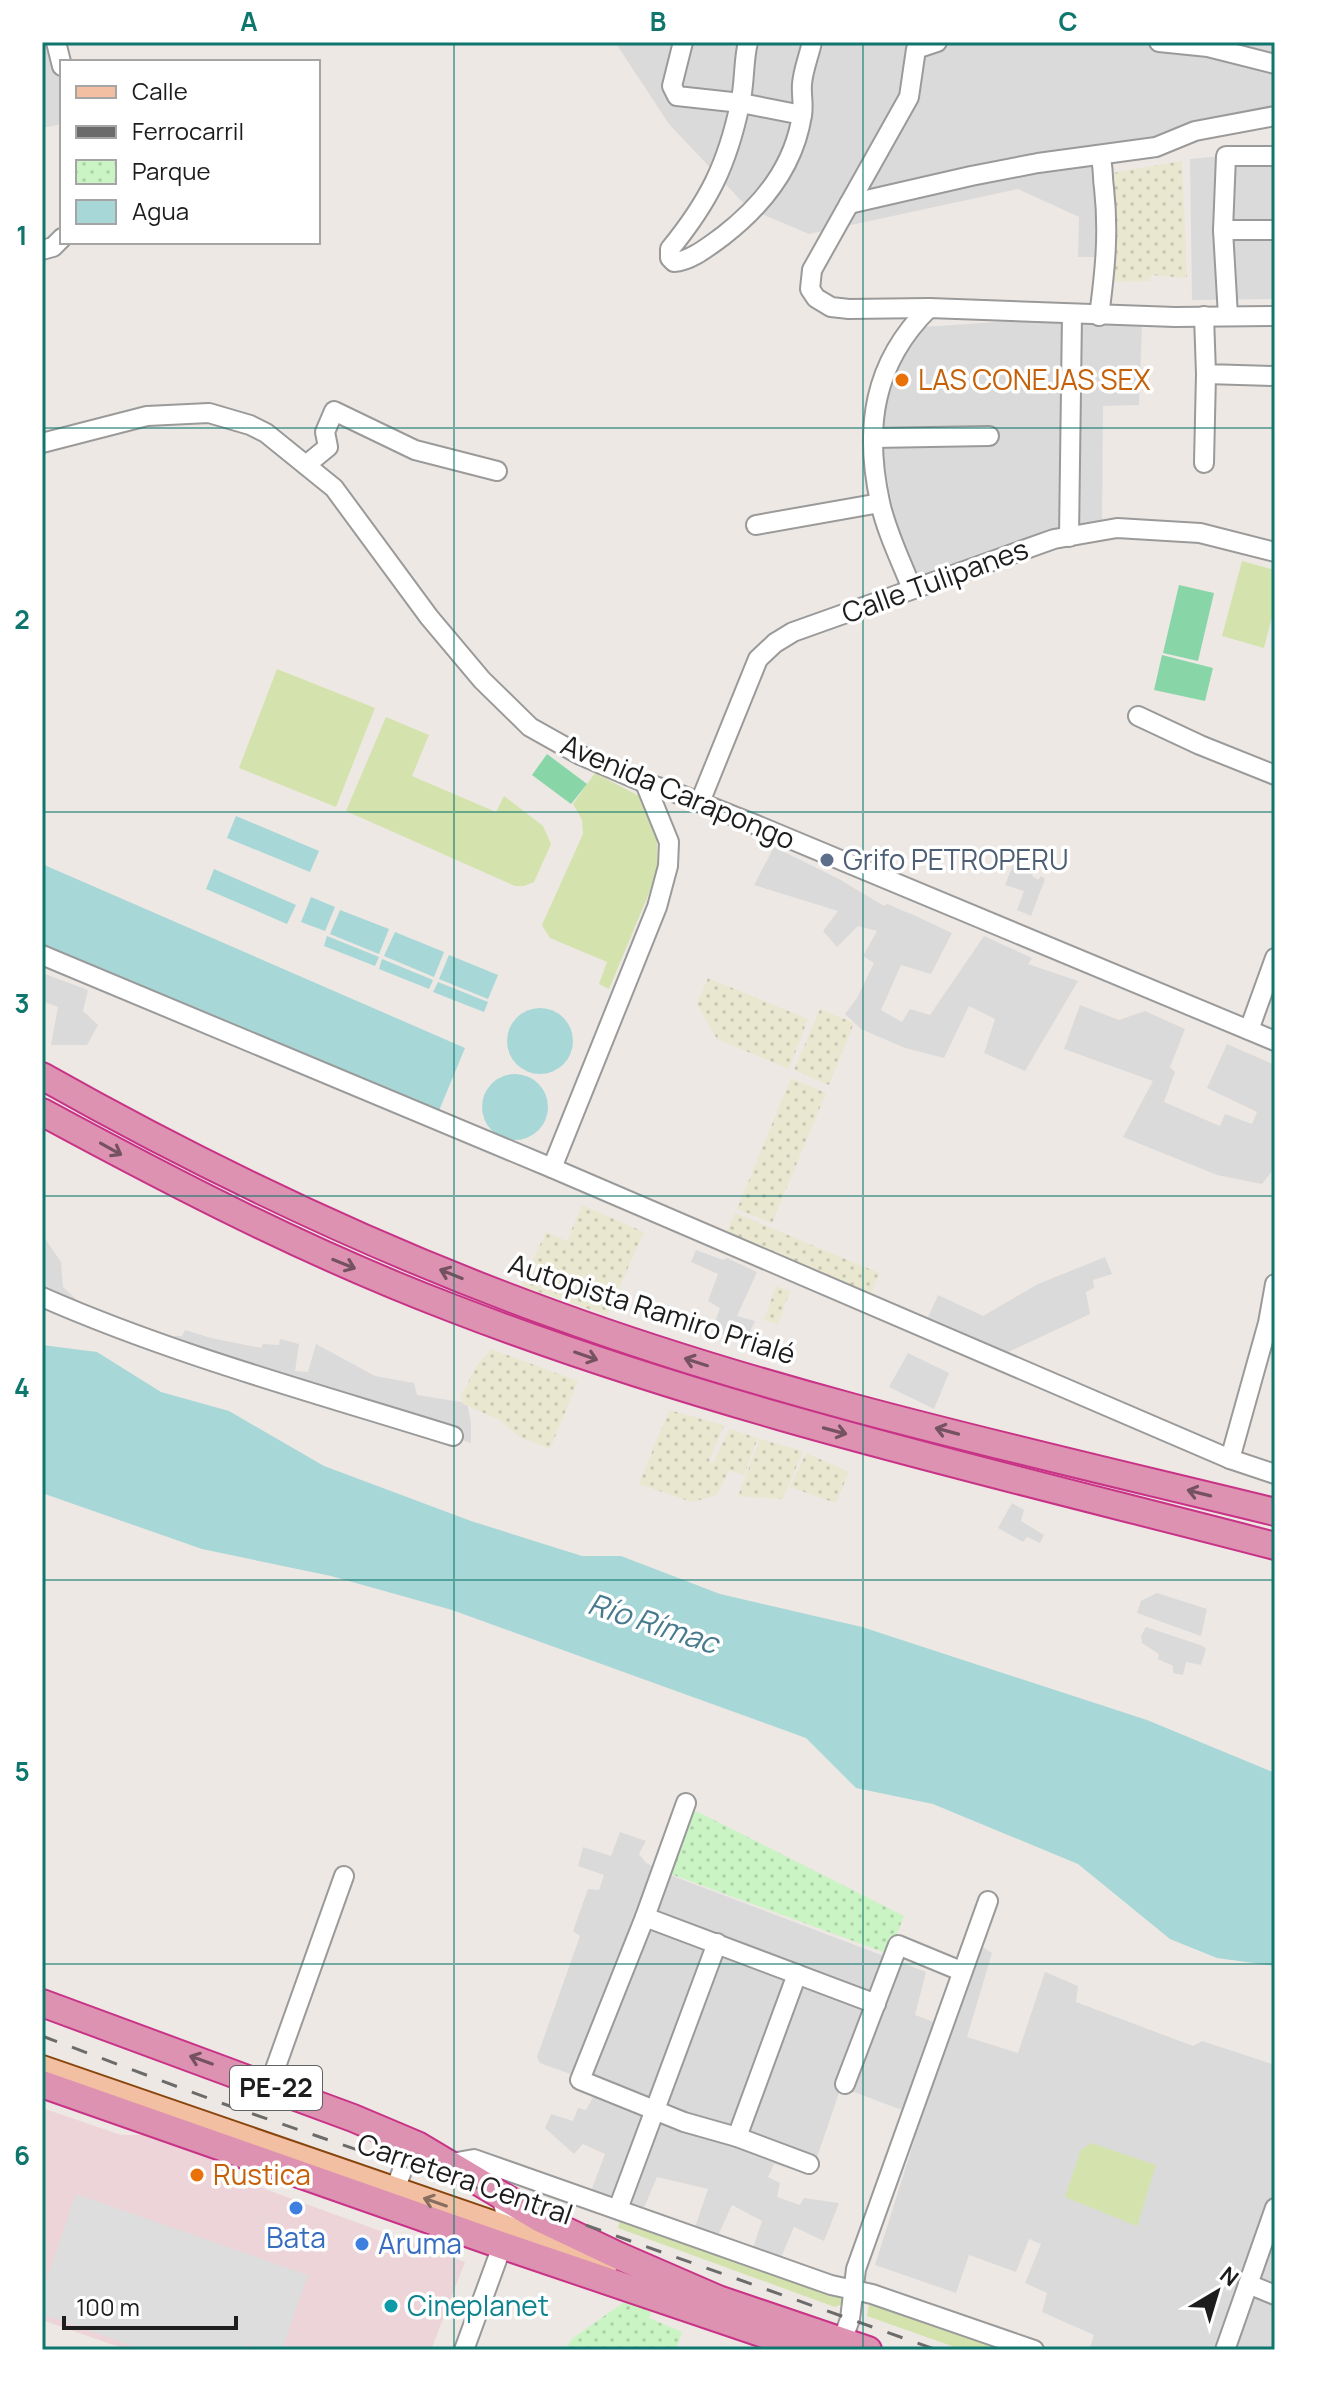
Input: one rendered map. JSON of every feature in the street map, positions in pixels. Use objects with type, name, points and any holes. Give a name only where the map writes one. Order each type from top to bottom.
[{"type":"highway","name":"Autopista Ramiro Prialé","points":[[42,1076],[261,1192],[356,1235],[557,1316],[823,1399],[1275,1512]]},
{"type":"highway","points":[[42,1112],[190,1192],[329,1258],[452,1308],[598,1360],[809,1425],[1275,1546]]},
{"type":"highway","name":"PE-22","points":[[42,2003],[269,2086],[413,2143],[583,2240],[718,2299]]},
{"type":"highway","name":"Carretera Central","points":[[42,2084],[811,2350]]},
{"type":"highway","name":"Carretera Central","points":[[718,2299],[841,2346],[868,2350]]},
{"type":"main road","name":"Carretera Central","points":[[42,2067],[395,2189],[503,2245],[718,2299]]},
{"type":"street","points":[[683,42],[672,86],[674,93],[682,98],[741,103],[802,115]]},
{"type":"street","points":[[748,42],[741,103],[726,157],[714,188],[670,249],[670,258],[674,262],[682,261],[716,241],[746,219],[767,197],[786,165],[802,115],[802,83],[812,42]]},
{"type":"street","points":[[937,42],[916,49],[909,97],[812,270],[810,289],[816,298],[831,307],[849,309],[929,308],[1099,316],[1275,316]]},
{"type":"street","points":[[1159,42],[1208,45],[1275,64]]},
{"type":"street","points":[[849,204],[1038,163],[1156,147],[1195,131],[1275,116]]},
{"type":"street","points":[[1099,316],[1108,231],[1104,167],[1100,156]]},
{"type":"street","points":[[1228,316],[1223,230],[1226,156],[1275,156]]},
{"type":"street","points":[[1223,230],[1275,230]]},
{"type":"street","points":[[42,250],[53,247],[60,240]]},
{"type":"street","points":[[912,589],[880,503],[873,438],[875,402],[884,370],[903,339],[929,308]]},
{"type":"street","points":[[1069,537],[1072,314]]},
{"type":"street","points":[[1204,316],[1204,463]]},
{"type":"street","points":[[1206,374],[1275,376]]},
{"type":"street","points":[[306,465],[328,447],[325,432],[334,411],[415,450],[497,471]]},
{"type":"street","name":"Avenida Carapongo","points":[[42,443],[147,416],[209,413],[250,425],[266,433],[334,488],[429,617],[482,680],[530,727],[580,755],[645,783],[700,802],[1275,1041]]},
{"type":"street","points":[[873,438],[989,436]]},
{"type":"street","points":[[756,525],[880,503]]},
{"type":"street","name":"Calle Tulipanes","points":[[700,802],[758,659],[793,632],[1054,539],[1117,528],[1200,533],[1275,552]]},
{"type":"street","points":[[1138,716],[1275,775]]},
{"type":"street","points":[[552,1168],[657,907],[668,866],[669,842],[645,783]]},
{"type":"street","points":[[42,955],[552,1168],[1230,1459],[1275,1474]]},
{"type":"street","points":[[1249,1030],[1275,958]]},
{"type":"street","points":[[1230,1459],[1268,1323],[1275,1284]]},
{"type":"street","points":[[42,1297],[95,1320],[206,1358],[453,1436]]},
{"type":"street","points":[[686,1803],[645,1917],[580,2080],[684,2122],[737,2137],[809,2164]]},
{"type":"street","points":[[269,2086],[344,1876]]},
{"type":"street","points":[[841,2346],[850,2319],[856,2269],[988,1901]]},
{"type":"street","points":[[645,1917],[876,2004]]},
{"type":"street","points":[[618,2209],[717,1943]]},
{"type":"street","points":[[845,2084],[898,1945],[961,1971]]},
{"type":"street","points":[[737,2137],[797,1974]]},
{"type":"street","points":[[395,2189],[413,2143]]},
{"type":"street","points":[[451,2163],[474,2159],[831,2285],[887,2298],[1034,2350]]},
{"type":"street","points":[[464,2350],[503,2245],[501,2195]]},
{"type":"street","points":[[1225,2350],[1248,2284],[1272,2230],[1275,2208]]},
{"type":"street","points":[[1248,2284],[1275,2295]]},
{"type":"shaded area","points":[[42,42],[60,42],[60,124],[42,128]]},
{"type":"shaded area","points":[[615,42],[1275,42],[1275,114],[1099,151],[1102,257],[1078,257],[1079,217],[1018,189],[809,234],[748,208],[669,124]]},
{"type":"shaded area","points":[[1275,151],[1275,299],[1192,300],[1190,159]]},
{"type":"shaded area","points":[[1182,161],[1187,278],[1152,275],[1149,281],[1113,282],[1114,225],[1107,174]]},
{"type":"shaded area","points":[[1056,318],[1142,326],[1139,405],[1103,406],[1102,527],[917,578],[894,515],[882,448],[882,411],[892,370],[922,327]]},
{"type":"shaded area","points":[[774,847],[839,879],[884,906],[887,904],[952,933],[931,974],[901,965],[881,1010],[902,1022],[910,1009],[930,1015],[984,936],[1032,958],[1028,964],[1078,981],[1025,1071],[984,1053],[995,1019],[969,1006],[944,1058],[905,1048],[861,1029],[845,1014],[857,998],[874,963],[863,956],[877,931],[858,926],[837,947],[823,931],[838,911],[754,885]]},
{"type":"shaded area","points":[[1015,860],[1034,870],[1032,876],[1038,880],[1041,876],[1045,879],[1031,916],[1017,910],[1024,891],[1005,885]]},
{"type":"shaded area","points":[[42,973],[88,990],[83,1011],[98,1025],[87,1045],[51,1045],[58,1007],[42,1001]]},
{"type":"shaded area","points":[[708,978],[808,1019],[789,1069],[717,1039],[697,1004]]},
{"type":"shaded area","points":[[1080,1005],[1119,1020],[1145,1011],[1185,1029],[1170,1067],[1175,1072],[1164,1102],[1220,1126],[1225,1114],[1252,1124],[1257,1112],[1207,1088],[1227,1044],[1275,1065],[1275,1167],[1262,1184],[1217,1175],[1123,1137],[1153,1081],[1064,1049]]},
{"type":"shaded area","points":[[820,1009],[854,1023],[829,1085],[794,1070]]},
{"type":"shaded area","points":[[791,1078],[826,1093],[772,1223],[737,1209]]},
{"type":"shaded area","points":[[582,1205],[644,1232],[607,1315],[521,1286],[546,1232],[567,1241]]},
{"type":"shaded area","points":[[735,1213],[879,1273],[869,1299],[724,1238]]},
{"type":"shaded area","points":[[42,1234],[61,1262],[63,1287],[78,1301],[66,1317],[42,1299]]},
{"type":"shaded area","points":[[696,1250],[723,1260],[727,1258],[757,1272],[737,1316],[755,1321],[745,1343],[712,1331],[720,1308],[708,1301],[718,1274],[691,1262]]},
{"type":"shaded area","points":[[1105,1257],[1112,1274],[1093,1280],[1094,1288],[1086,1292],[1090,1314],[1004,1354],[926,1322],[938,1295],[983,1316],[1038,1284]]},
{"type":"shaded area","points":[[776,1286],[790,1291],[778,1324],[764,1320]]},
{"type":"shaded area","points":[[185,1330],[261,1348],[263,1344],[279,1345],[280,1339],[299,1344],[295,1371],[308,1372],[316,1344],[375,1376],[414,1383],[417,1395],[467,1403],[471,1443],[169,1350],[174,1336],[182,1336]]},
{"type":"shaded area","points":[[491,1349],[578,1381],[550,1449],[520,1437],[498,1419],[463,1404],[461,1397],[475,1368]]},
{"type":"shaded area","points":[[908,1353],[949,1373],[934,1409],[889,1387]]},
{"type":"shaded area","points":[[669,1410],[724,1425],[709,1461],[713,1464],[729,1429],[758,1438],[744,1475],[729,1470],[717,1495],[692,1502],[639,1484]]},
{"type":"shaded area","points":[[760,1439],[803,1451],[783,1499],[738,1496]]},
{"type":"shaded area","points":[[806,1453],[849,1472],[836,1503],[790,1487]]},
{"type":"shaded area","points":[[1012,1503],[1024,1510],[1021,1521],[1044,1535],[1040,1543],[1027,1537],[1023,1542],[998,1528]]},
{"type":"shaded area","points":[[1157,1593],[1207,1609],[1201,1636],[1137,1613],[1141,1601]]},
{"type":"shaded area","points":[[1146,1627],[1203,1646],[1206,1649],[1201,1665],[1186,1662],[1183,1675],[1173,1673],[1173,1666],[1158,1659],[1159,1654],[1142,1643],[1141,1636]]},
{"type":"shaded area","points":[[620,1832],[646,1841],[639,1854],[646,1863],[670,1875],[926,1972],[915,2015],[937,2023],[907,2112],[841,2087],[811,2175],[774,2164],[768,2177],[780,2183],[777,2197],[800,2205],[804,2198],[839,2203],[824,2241],[794,2227],[779,2262],[751,2254],[762,2221],[732,2205],[715,2242],[693,2233],[708,2189],[657,2177],[641,2215],[590,2194],[605,2154],[583,2144],[574,2154],[545,2128],[551,2114],[573,2121],[578,2108],[586,2110],[595,2094],[576,2076],[540,2063],[537,2057],[580,1936],[573,1931],[588,1889],[599,1890],[604,1875],[578,1866],[583,1847],[611,1856]]},
{"type":"shaded area","points":[[974,1942],[992,1953],[967,2037],[1018,2053],[1045,1972],[1078,1986],[1076,2002],[1193,2046],[1202,2041],[1275,2065],[1275,2350],[1089,2350],[1094,2335],[1042,2312],[1047,2293],[1025,2283],[1041,2244],[1029,2239],[1016,2272],[969,2255],[956,2293],[875,2265]]},
{"type":"shaded area","points":[[42,2108],[121,2135],[147,2135],[221,2157],[240,2180],[465,2262],[431,2350],[128,2350],[42,2320]]},
{"type":"shaded area","points":[[76,2194],[308,2275],[282,2350],[264,2350],[247,2344],[244,2350],[144,2350],[42,2314],[42,2293]]},
{"type":"green space","points":[[1242,561],[1275,570],[1275,605],[1264,648],[1222,636]]},
{"type":"green space","points":[[1179,585],[1214,593],[1198,661],[1163,653]]},
{"type":"green space","points":[[1162,655],[1213,668],[1205,701],[1154,690]]},
{"type":"green space","points":[[277,669],[375,708],[336,807],[239,768]]},
{"type":"green space","points":[[386,717],[429,735],[412,776],[496,812],[504,796],[543,826],[551,844],[534,882],[515,886],[346,811]]},
{"type":"green space","points":[[547,754],[587,784],[571,804],[532,775]]},
{"type":"green space","points":[[595,773],[641,797],[657,839],[657,874],[609,989],[599,984],[607,962],[550,938],[542,925],[583,834],[582,820],[573,804]]},
{"type":"green space","points":[[692,1809],[904,1916],[889,1954],[668,1873]]},
{"type":"green space","points":[[1091,2143],[1156,2165],[1137,2226],[1065,2197],[1081,2150]]},
{"type":"green space","points":[[621,2216],[849,2294],[850,2301],[835,2307],[618,2228]]},
{"type":"green space","points":[[630,2298],[653,2306],[649,2318],[682,2332],[676,2350],[564,2350],[573,2338]]},
{"type":"green space","points":[[870,2300],[1011,2350],[963,2350],[867,2316]]},
{"type":"water","points":[[236,816],[319,851],[310,872],[227,838]]},
{"type":"water","points":[[42,864],[465,1048],[438,1113],[42,945]]},
{"type":"water","points":[[214,869],[296,905],[287,924],[206,889]]},
{"type":"water","points":[[311,897],[335,907],[325,931],[301,922]]},
{"type":"water","points":[[340,910],[389,929],[379,954],[330,934]]},
{"type":"water","points":[[395,932],[444,952],[434,977],[384,956]]},
{"type":"water","points":[[327,936],[379,957],[375,966],[324,946]]},
{"type":"water","points":[[449,955],[498,975],[488,999],[439,979]]},
{"type":"water","points":[[382,959],[433,980],[429,989],[379,969]]},
{"type":"water","points":[[438,982],[488,1002],[484,1012],[433,992]]},
{"type":"water","points":[[546,1008],[564,1017],[571,1028],[571,1054],[564,1065],[553,1072],[534,1074],[516,1065],[509,1054],[507,1035],[516,1017],[527,1010]]},
{"type":"water","points":[[521,1074],[539,1083],[546,1094],[546,1120],[539,1131],[528,1138],[509,1140],[491,1131],[484,1120],[482,1101],[491,1083],[502,1076]]},
{"type":"water","name":"Río Rímac","points":[[42,1345],[97,1352],[161,1392],[229,1411],[324,1466],[471,1521],[582,1556],[621,1556],[720,1594],[862,1627],[1147,1720],[1275,1773],[1275,1966],[1217,1958],[1170,1939],[1078,1864],[933,1804],[856,1788],[806,1738],[452,1610],[331,1576],[202,1549],[42,1493]]},
{"type":"railway","points":[[42,2036],[221,2103],[404,2166],[501,2195],[937,2350]]},
{"type":"place","name":"LAS CONEJAS SEX","points":[[902,380]]},
{"type":"place","name":"Grifo PETROPERU","points":[[827,860]]},
{"type":"place","name":"Rustica","points":[[197,2175]]},
{"type":"place","name":"Bata","points":[[296,2208]]},
{"type":"place","name":"Aruma","points":[[362,2244]]},
{"type":"place","name":"Cineplanet","points":[[391,2306]]}]
